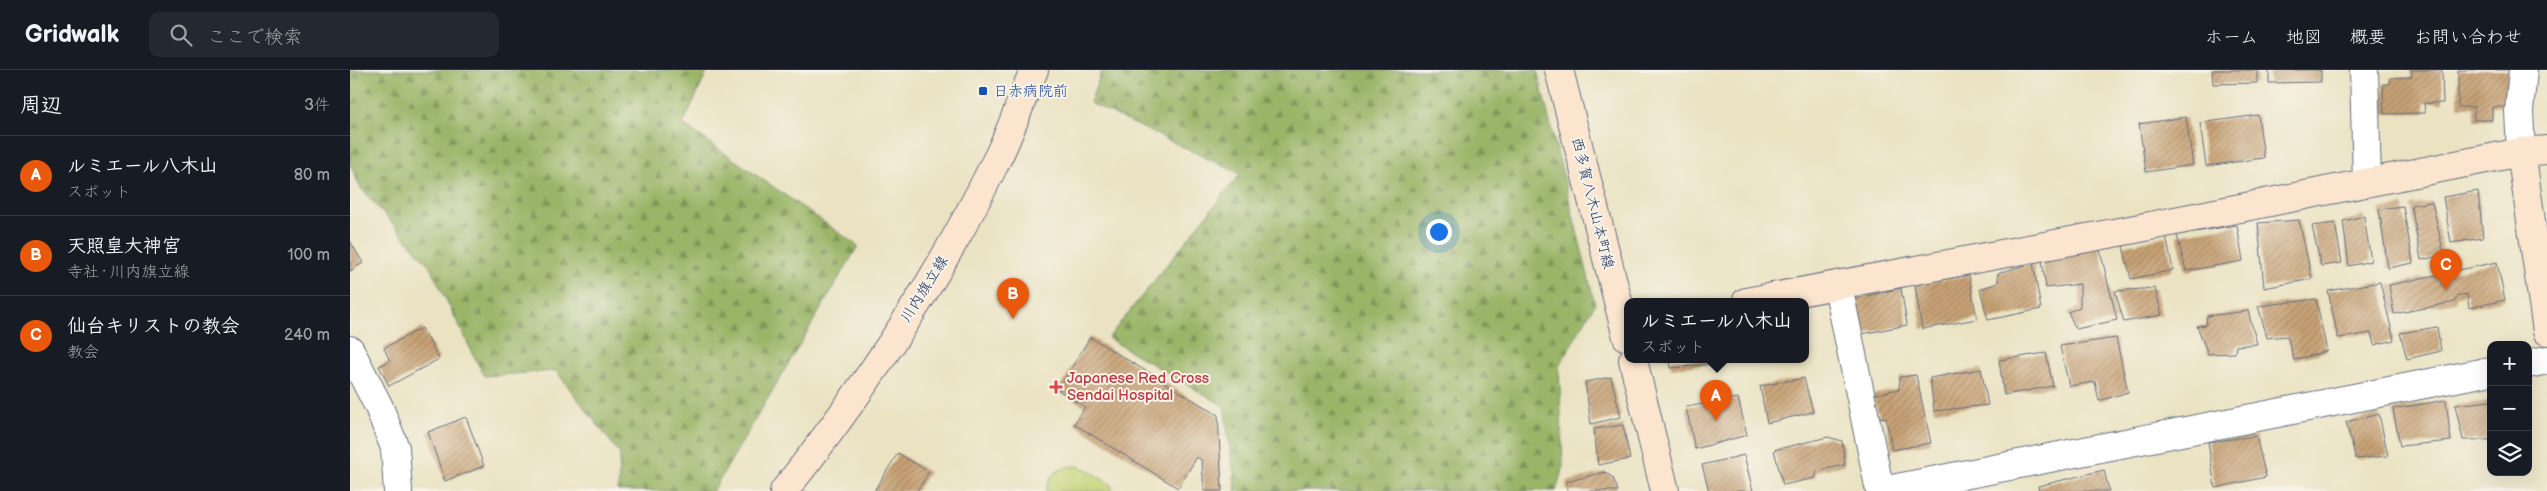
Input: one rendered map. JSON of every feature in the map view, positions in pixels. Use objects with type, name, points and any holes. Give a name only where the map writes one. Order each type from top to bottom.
[{"type":"street","name":"川内旗立線","points":[[784,491],[826,438],[871,373],[947,254],[997,160],[1034,70]]},
{"type":"street","name":"西多賀八木山本町線","points":[[1559,70],[1624,320]]},
{"type":"street","points":[[2364,70],[2367,182]]},
{"type":"street","points":[[2523,70],[2519,111],[2534,151],[2547,332]]},
{"type":"street","points":[[1769,298],[2534,151]]},
{"type":"street","points":[[1838,286],[1881,491],[2487,372]]},
{"type":"street","points":[[350,350],[379,407],[395,448],[398,491]]},
{"type":"street","points":[[2532,363],[2547,360]]},
{"type":"street","points":[[1634,363],[1665,491]]},
{"type":"green space","points":[[350,70],[708,70],[683,124],[858,246],[713,491],[618,491],[620,454],[556,371],[484,376],[429,265],[360,187],[350,164]]},
{"type":"green space","points":[[1102,70],[1537,70],[1595,304],[1559,366],[1563,466],[1556,491],[1236,491],[1224,406],[1108,338],[1240,174],[1090,103]]},
{"type":"green space","points":[[1071,466],[1086,469],[1112,485],[1111,488],[1116,491],[1046,491],[1049,480],[1056,472]]},
{"type":"building","points":[[2212,70],[2257,70],[2257,83],[2213,84]]},
{"type":"building","points":[[2269,70],[2321,70],[2321,82],[2269,83]]},
{"type":"building","points":[[2411,70],[2442,70],[2443,103],[2424,103],[2425,113],[2384,114],[2383,84],[2390,84],[2390,78],[2412,77]]},
{"type":"building","points":[[2458,70],[2509,70],[2509,107],[2492,107],[2492,120],[2474,120],[2474,107],[2458,107]]},
{"type":"building","points":[[2258,115],[2264,158],[2206,166],[2200,123]]},
{"type":"building","points":[[2186,117],[2193,165],[2146,172],[2139,124]]},
{"type":"building","points":[[2478,191],[2483,238],[2451,243],[2443,197]]},
{"type":"building","points":[[2432,202],[2444,255],[2421,260],[2411,205]]},
{"type":"building","points":[[2403,206],[2413,263],[2388,268],[2379,209]]},
{"type":"building","points":[[2364,216],[2371,261],[2349,266],[2343,221]]},
{"type":"building","points":[[2299,220],[2312,279],[2264,288],[2258,223]]},
{"type":"building","points":[[2335,223],[2342,263],[2321,266],[2312,226]]},
{"type":"building","points":[[2237,225],[2243,261],[2186,271],[2177,235]]},
{"type":"building","points":[[2166,236],[2173,270],[2131,279],[2123,246]]},
{"type":"building","points":[[350,241],[363,263],[350,271]]},
{"type":"building","points":[[2099,246],[2117,320],[2076,329],[2068,312],[2080,307],[2080,284],[2046,288],[2041,254]]},
{"type":"building","points":[[2497,262],[2505,300],[2469,308],[2467,294],[2457,296],[2455,302],[2394,314],[2389,285]]},
{"type":"building","points":[[2033,263],[2041,309],[1988,320],[1980,289],[1998,283],[1998,273]]},
{"type":"building","points":[[1969,275],[1977,319],[1922,329],[1915,285]]},
{"type":"building","points":[[2380,282],[2394,340],[2374,345],[2371,333],[2338,338],[2328,291]]},
{"type":"building","points":[[1901,288],[1907,325],[1857,335],[1850,300]]},
{"type":"building","points":[[2155,288],[2162,315],[2124,322],[2115,291]]},
{"type":"building","points":[[2316,299],[2327,351],[2294,360],[2287,336],[2267,338],[2258,306]]},
{"type":"building","points":[[2248,311],[2257,344],[2236,346],[2235,353],[2208,354],[2197,326],[2206,325],[2207,316]]},
{"type":"building","points":[[2437,327],[2441,351],[2407,359],[2400,333]]},
{"type":"building","points":[[422,328],[439,359],[389,386],[379,366],[390,361],[384,348]]},
{"type":"building","points":[[1090,337],[1218,415],[1222,491],[1204,491],[1202,461],[1197,457],[1178,488],[1074,424],[1085,407],[1058,390]]},
{"type":"building","points":[[2116,338],[2128,392],[2099,401],[2095,382],[2069,386],[2060,346]]},
{"type":"building","points":[[2046,353],[2053,386],[2004,395],[1999,360]]},
{"type":"building","points":[[1670,363],[1712,364],[1671,368]]},
{"type":"building","points":[[1981,369],[1988,405],[1934,411],[1930,378]]},
{"type":"building","points":[[1916,375],[1931,443],[1892,450],[1886,418],[1880,417],[1872,395],[1899,389],[1900,377]]},
{"type":"building","points":[[1611,377],[1621,417],[1591,424],[1585,382]]},
{"type":"building","points":[[1804,378],[1813,412],[1767,423],[1760,386]]},
{"type":"building","points":[[1738,398],[1747,435],[1695,449],[1686,407]]},
{"type":"building","points":[[2446,400],[2451,441],[2400,446],[2393,409]]},
{"type":"building","points":[[2487,401],[2487,440],[2463,440],[2455,405]]},
{"type":"building","points":[[2379,414],[2388,456],[2356,459],[2346,422]]},
{"type":"building","points":[[466,417],[484,466],[445,481],[428,432]]},
{"type":"building","points":[[1623,425],[1630,459],[1598,465],[1594,429]]},
{"type":"building","points":[[2256,436],[2266,477],[2215,488],[2208,442]]},
{"type":"building","points":[[1828,437],[1842,441],[1845,465],[1817,471],[1815,478],[1783,485],[1774,450]]},
{"type":"building","points":[[898,453],[929,472],[917,491],[874,491]]},
{"type":"building","points":[[1744,455],[1753,491],[1709,491],[1702,465]]},
{"type":"building","points":[[2104,470],[2109,491],[2039,491],[2038,486]]},
{"type":"building","points":[[1605,472],[1613,478],[1618,491],[1567,491],[1566,482]]},
{"type":"place","name":"日赤病院前","points":[[983,91]]},
{"type":"place","name":"仙台キリストの教会","points":[[2446,290]]},
{"type":"place","name":"天照皇大神宮","points":[[1013,319]]},
{"type":"place","name":"Japanese Red Cross Sendai Hospital","points":[[1056,387]]},
{"type":"place","name":"ルミエール八木山","points":[[1716,421]]}]
